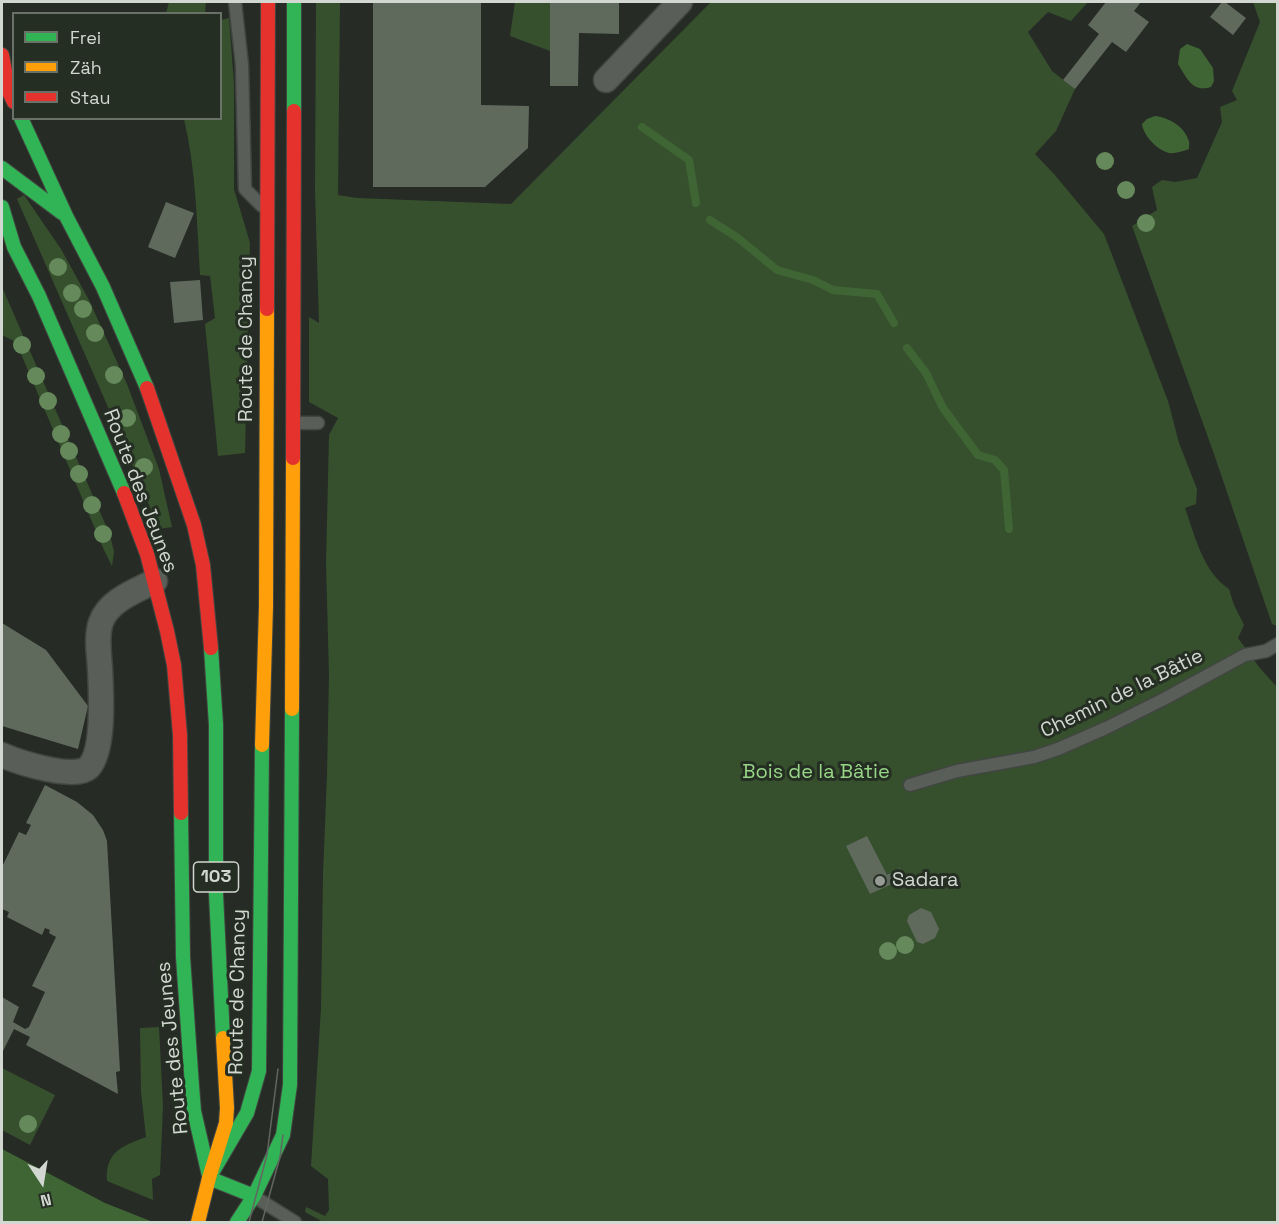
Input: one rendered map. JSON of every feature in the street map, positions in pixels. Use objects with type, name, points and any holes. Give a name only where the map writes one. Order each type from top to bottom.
[{"type":"main road","name":"Route de Chancy","points":[[209,1178],[247,1113],[259,1071],[262,724],[266,606],[268,2]]},
{"type":"main road","points":[[237,1222],[258,1203],[274,1155],[284,1134],[290,1085],[286,423],[294,2]]},
{"type":"main road","points":[[2,55],[11,97],[3,112]]},
{"type":"main road","name":"Route des Jeunes","points":[[22,120],[66,216],[108,284],[146,385],[194,525],[213,667],[216,725],[216,894],[227,1108],[226,1123],[209,1178]]},
{"type":"main road","points":[[2,168],[66,216]]},
{"type":"main road","name":"Route des Jeunes","points":[[2,207],[11,251],[39,296],[160,580],[178,698],[181,759],[183,957],[194,1111],[209,1178]]},
{"type":"main road","points":[[2,231],[11,251]]},
{"type":"main road","points":[[209,1178],[258,1203]]},
{"type":"main road","name":"103","points":[[199,1222],[209,1178]]},
{"type":"street","points":[[606,80],[680,2]]},
{"type":"street","points":[[3,759],[65,772],[84,771],[91,765],[100,735],[99,638],[102,621],[110,608],[118,601],[160,580]]},
{"type":"lane","points":[[235,2],[242,65],[245,189],[267,211]]},
{"type":"lane","points":[[286,423],[318,423]]},
{"type":"lane","name":"Chemin de la Bâtie","points":[[910,785],[957,771],[1035,757],[1058,749],[1135,713],[1245,655],[1266,651],[1278,644]]},
{"type":"lane","points":[[278,1052],[279,901]]},
{"type":"lane","points":[[274,1155],[278,1117],[278,1077]]},
{"type":"lane","points":[[258,1203],[295,1222]]},
{"type":"green space","points":[[169,2],[206,2],[205,12],[166,12]]},
{"type":"green space","name":"Bois de la Bâtie","points":[[316,2],[340,2],[338,195],[357,198],[511,204],[711,2],[1088,2],[1071,21],[1048,12],[1028,32],[1052,71],[1075,89],[1056,131],[1035,154],[1104,234],[1168,401],[1179,443],[1197,489],[1196,504],[1185,508],[1196,541],[1206,563],[1220,582],[1229,589],[1244,625],[1238,638],[1277,687],[1277,1222],[323,1222],[305,1212],[306,1207],[325,1216],[329,1210],[328,1179],[311,1166],[321,1008],[327,775],[329,675],[326,564],[329,435],[338,418],[309,402],[309,317],[319,323],[315,191]]},
{"type":"green space","points":[[515,2],[550,2],[550,51],[510,36]]},
{"type":"green space","points":[[1253,2],[1278,2],[1277,626],[1272,624],[1132,226],[1157,210],[1152,187],[1162,180],[1175,182],[1197,178],[1222,122],[1220,107],[1237,100],[1232,91],[1260,22]]},
{"type":"green space","points":[[229,18],[234,84],[234,189],[250,243],[245,453],[218,456],[205,324],[215,318],[210,276],[200,275],[194,177],[184,120],[222,120],[222,20]]},
{"type":"green space","points":[[24,195],[61,249],[89,300],[127,384],[159,469],[172,527],[159,529],[17,199]]},
{"type":"green space","points":[[2,287],[110,535],[114,552],[112,566],[16,342],[2,335]]},
{"type":"green space","points":[[159,1027],[163,1106],[160,1175],[152,1179],[153,1200],[107,1181],[107,1171],[112,1157],[117,1152],[146,1137],[141,1092],[140,1028]]},
{"type":"green space","points":[[2,1068],[55,1095],[30,1145],[2,1130]]},
{"type":"shaded area","points":[[1187,44],[1200,49],[1213,68],[1214,81],[1211,87],[1195,86],[1187,79],[1178,64],[1180,49]]},
{"type":"shaded area","points":[[1155,116],[1170,120],[1179,126],[1189,140],[1189,149],[1169,153],[1151,142],[1142,124]]},
{"type":"shaded area","points":[[2,1149],[105,1203],[153,1222],[2,1222]]},
{"type":"building","points":[[373,2],[481,2],[481,105],[529,106],[528,148],[485,187],[373,187]]},
{"type":"building","points":[[550,2],[619,2],[619,34],[579,33],[578,86],[550,86]]},
{"type":"building","points":[[1106,2],[1141,2],[1134,11],[1149,22],[1126,52],[1112,42],[1075,89],[1063,80],[1099,34],[1088,25]]},
{"type":"building","points":[[1222,2],[1246,18],[1233,35],[1210,17]]},
{"type":"building","points":[[166,202],[194,213],[175,258],[148,247]]},
{"type":"building","points":[[200,280],[203,320],[174,323],[170,282]]},
{"type":"building","points":[[2,623],[46,650],[88,706],[78,749],[2,726]]},
{"type":"building","points":[[45,785],[77,802],[93,815],[107,841],[120,1071],[116,1072],[118,1094],[26,1045],[30,1037],[14,1029],[2,1053],[2,997],[19,1007],[13,1022],[25,1029],[29,1027],[45,992],[32,986],[56,937],[49,933],[50,930],[45,928],[42,935],[7,917],[9,912],[2,909],[2,867],[19,832],[26,835],[31,825],[26,823]]},
{"type":"building","points":[[867,836],[887,875],[900,868],[905,878],[870,894],[846,846]]},
{"type":"building","points":[[921,908],[931,912],[939,929],[935,938],[923,944],[917,942],[907,921],[909,915]]},
{"type":"waterway","points":[[642,127],[689,160],[696,203]]},
{"type":"waterway","points":[[710,220],[738,238],[777,270],[813,280],[833,290],[877,294],[894,323]]},
{"type":"waterway","points":[[907,348],[926,373],[943,408],[978,455],[995,460],[1004,470],[1009,529]]},
{"type":"tram line","points":[[249,1222],[267,1155],[278,1069]]},
{"type":"tram line","points":[[262,1222],[280,1157],[283,1135]]},
{"type":"traffic: fast","points":[[294,2],[294,111]]},
{"type":"traffic: fast","points":[[22,120],[66,216],[103,287],[147,388]]},
{"type":"traffic: fast","points":[[2,168],[62,213]]},
{"type":"traffic: fast","points":[[2,207],[14,247],[39,296],[124,493]]},
{"type":"traffic: fast","points":[[211,648],[216,725],[216,894],[223,1038]]},
{"type":"traffic: fast","points":[[237,1222],[254,1196],[283,1135],[290,1085],[292,709]]},
{"type":"traffic: fast","points":[[254,1196],[209,1178],[247,1113],[259,1071],[262,745]]},
{"type":"traffic: fast","points":[[181,813],[183,957],[192,1086],[194,1111],[209,1176]]},
{"type":"traffic: slow","points":[[262,745],[266,606],[267,309]]},
{"type":"traffic: slow","points":[[292,709],[293,458]]},
{"type":"traffic: slow","points":[[198,1222],[226,1123],[223,1038]]},
{"type":"traffic: jam","points":[[267,309],[268,2]]},
{"type":"traffic: jam","points":[[2,55],[12,98]]},
{"type":"traffic: jam","points":[[293,458],[294,111]]},
{"type":"traffic: jam","points":[[147,388],[194,525],[203,565],[211,648]]},
{"type":"traffic: jam","points":[[124,493],[147,554],[174,665],[180,735],[181,813]]},
{"type":"place","name":"Sadara","points":[[880,881]]}]
